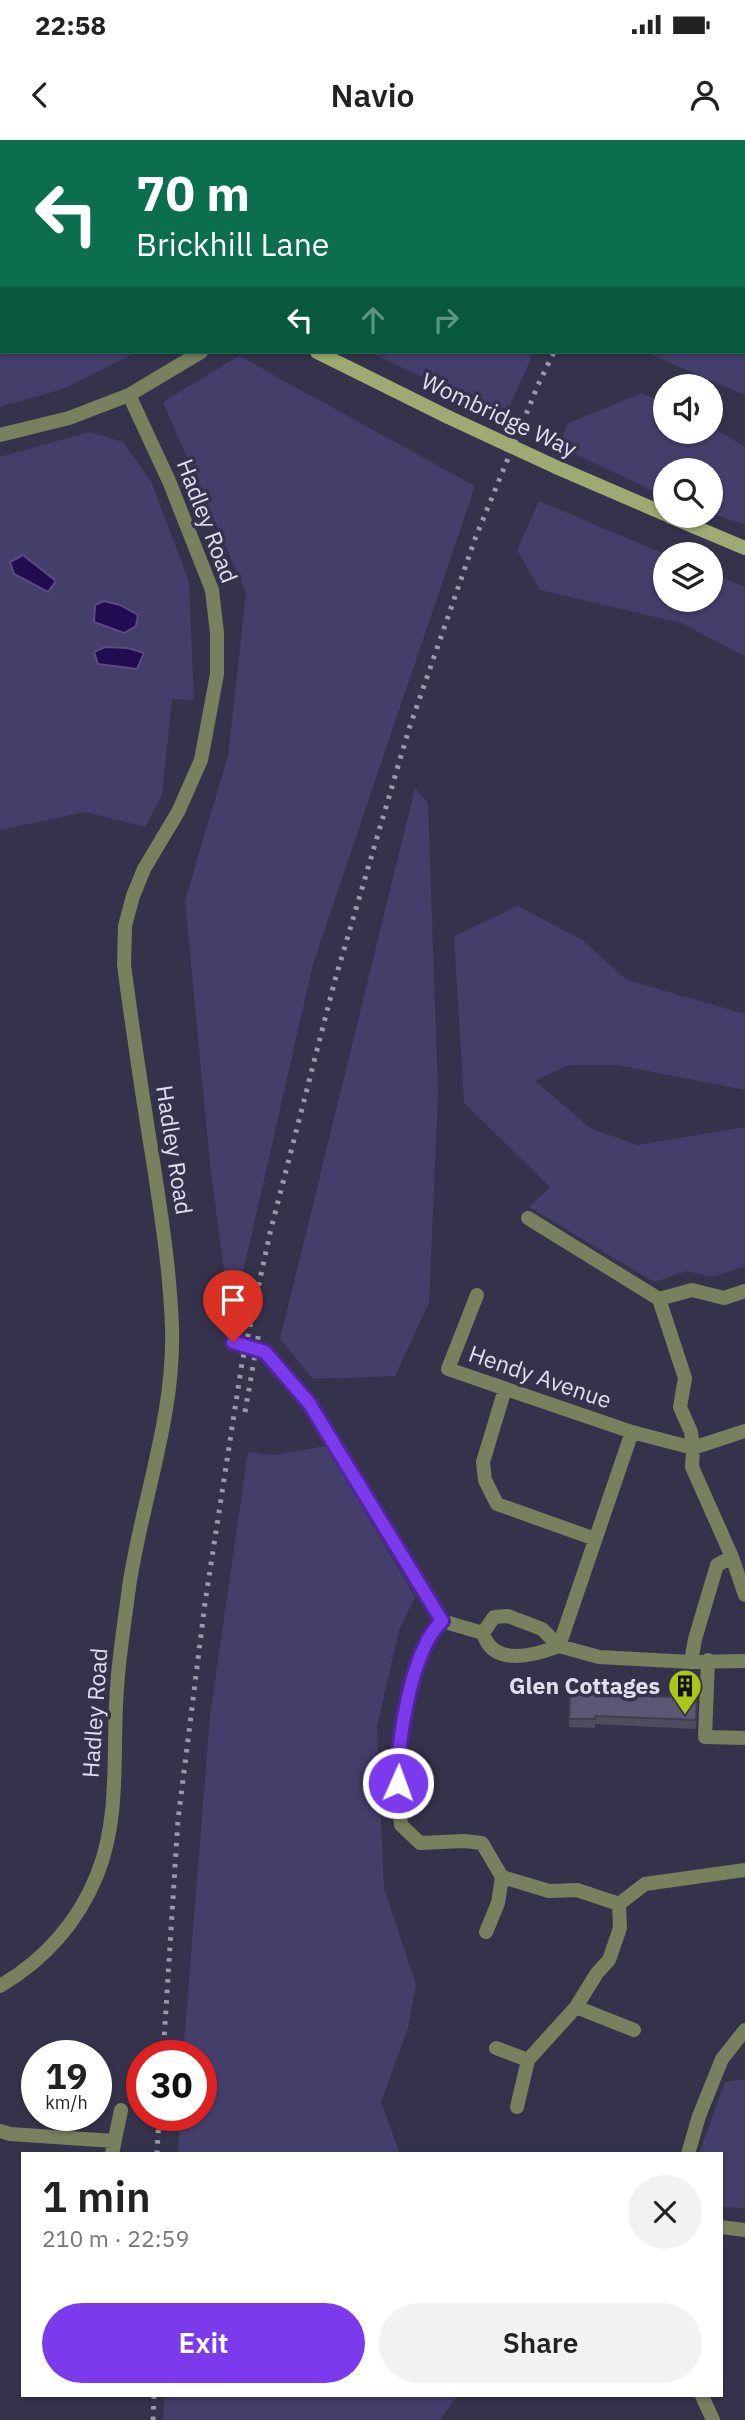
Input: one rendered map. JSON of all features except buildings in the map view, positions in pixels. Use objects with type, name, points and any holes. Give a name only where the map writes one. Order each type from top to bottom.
[{"type":"main road","name":"Wombridge Way","points":[[321,354],[448,417],[653,509]]},
{"type":"main road","name":"Wombridge Way","points":[[698,528],[745,548]]},
{"type":"street","points":[[0,435],[69,418],[129,395],[198,354]]},
{"type":"street","name":"Hadley Road","points":[[0,1986],[51,1948],[76,1915],[98,1874],[110,1828],[117,1688],[130,1584],[161,1442],[168,1391],[172,1330],[168,1260],[124,965],[125,926],[144,869],[178,812],[201,760],[217,674],[217,633],[212,590],[169,481],[129,395]]},
{"type":"street","points":[[528,1218],[659,1299],[685,1378],[680,1407],[691,1432],[692,1467],[732,1557],[745,1595]]},
{"type":"street","points":[[659,1299],[692,1290],[724,1298],[745,1291]]},
{"type":"street","name":"Hendy Avenue","points":[[477,1295],[448,1369],[632,1432],[693,1448]]},
{"type":"street","points":[[233,1342],[265,1352],[309,1403],[442,1621],[483,1633]]},
{"type":"street","points":[[505,1389],[483,1462],[485,1480],[497,1504],[595,1539]]},
{"type":"street","points":[[693,1448],[745,1431]]},
{"type":"street","points":[[559,1646],[632,1432]]},
{"type":"street","points":[[691,1662],[717,1565],[732,1557]]},
{"type":"street","points":[[483,1633],[494,1618],[508,1616],[542,1629],[559,1646],[599,1657],[691,1662],[745,1661]]},
{"type":"street","points":[[442,1621],[432,1630],[412,1682],[397,1762],[401,1825],[420,1843],[482,1843],[502,1877],[498,1903],[486,1932]]},
{"type":"street","points":[[483,1633],[486,1644],[496,1653],[533,1656],[559,1646]]},
{"type":"street","points":[[708,1660],[705,1737],[745,1738]]},
{"type":"street","points":[[619,1904],[645,1884],[745,1870]]},
{"type":"street","points":[[502,1877],[549,1891],[577,1890],[619,1904]]},
{"type":"street","points":[[517,2107],[528,2060],[576,2007],[597,1973],[609,1960],[620,1928],[619,1904]]},
{"type":"street","points":[[576,2007],[634,2030]]},
{"type":"street","points":[[689,2152],[699,2116],[722,2059],[745,2031]]},
{"type":"street","points":[[496,2048],[528,2060]]},
{"type":"street","points":[[0,2131],[113,2148],[121,2110]]},
{"type":"street","points":[[723,2227],[745,2230]]},
{"type":"street","points":[[702,2397],[713,2420]]},
{"type":"shaded area","points":[[0,354],[133,354],[66,388],[0,407]]},
{"type":"shaded area","points":[[373,354],[533,354],[505,416]]},
{"type":"shaded area","points":[[650,354],[745,354],[745,395],[723,386],[723,374],[696,374]]},
{"type":"shaded area","points":[[239,356],[475,486],[313,964],[231,1325],[210,1164],[185,901],[228,756],[246,593],[163,402]]},
{"type":"shaded area","points":[[642,393],[653,398],[653,444],[723,444],[723,433],[745,447],[745,525],[723,517],[723,458],[653,458],[653,491],[559,446],[568,423]]},
{"type":"shaded area","points":[[89,432],[123,442],[151,481],[189,582],[194,700],[172,699],[162,795],[145,827],[85,812],[0,830],[0,457]]},
{"type":"shaded area","points":[[539,501],[653,549],[653,612],[723,612],[723,578],[745,587],[745,656],[681,623],[540,590],[517,550]]},
{"type":"shaded area","points":[[23,555],[56,581],[48,592],[14,574],[10,562]]},
{"type":"shaded area","points":[[104,601],[120,605],[138,615],[136,626],[124,633],[94,622],[95,605]]},
{"type":"shaded area","points":[[105,647],[128,648],[144,653],[137,669],[98,664],[94,652]]},
{"type":"shaded area","points":[[415,788],[428,803],[438,1093],[429,1303],[395,1376],[313,1379],[280,1339]]},
{"type":"shaded area","points":[[518,906],[582,940],[627,980],[745,1014],[745,1090],[617,1065],[569,1065],[535,1081],[590,1128],[637,1145],[745,1127],[745,1266],[712,1277],[687,1271],[654,1282],[529,1207],[550,1187],[464,1103],[454,936]]},
{"type":"shaded area","points":[[326,1446],[415,1597],[399,1630],[377,1727],[384,1888],[416,1985],[408,2028],[381,2102],[399,2152],[178,2152],[179,2131],[217,2131],[217,2040],[184,2040],[210,1716],[248,1452],[274,1455]]},
{"type":"shaded area","points":[[745,2079],[745,2208],[723,2207],[723,2152],[700,2152],[725,2082]]},
{"type":"shaded area","points":[[165,2397],[456,2397],[440,2420],[163,2420]]},
{"type":"railway","points":[[164,2040],[178,1820],[205,1603],[242,1363],[270,1233],[335,980],[409,729],[475,539],[553,354]]},
{"type":"railway","points":[[245,1412],[259,1332]]},
{"type":"railway","points":[[157,2152],[158,2131]]},
{"type":"railway","points":[[153,2420],[154,2397]]},
{"type":"place","name":"Glen Cottages","points":[[685,1716]]},
{"type":"route","points":[[233,1342],[265,1352],[309,1403],[442,1621],[432,1630],[412,1682],[397,1762],[398,1783]]}]
